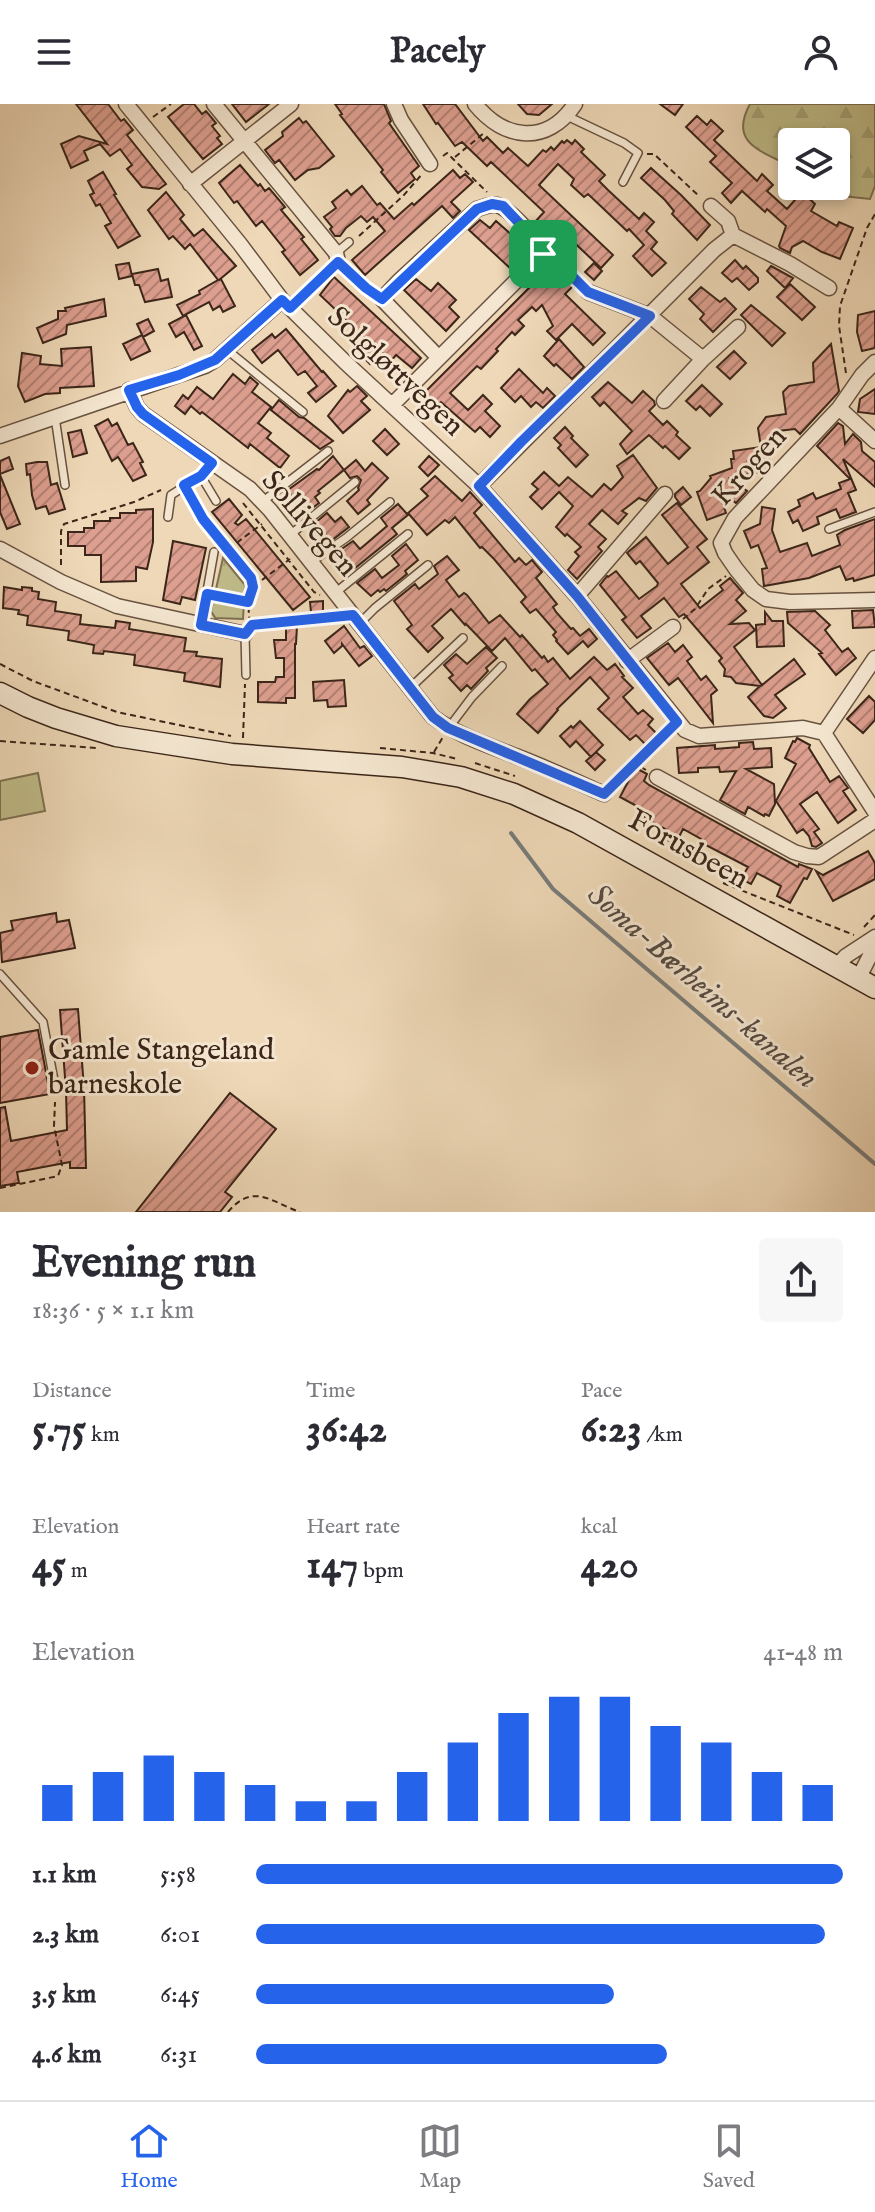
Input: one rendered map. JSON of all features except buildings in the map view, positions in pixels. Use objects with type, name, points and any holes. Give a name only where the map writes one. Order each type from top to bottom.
[{"type":"main road","name":"Forusbeen","points":[[0,678],[74,711],[180,745]]},
{"type":"main road","name":"Forusbeen","points":[[0,693],[56,718],[116,736],[232,754],[431,770],[487,784],[578,823],[866,984]]},
{"type":"street","name":"Solgløttvegen","points":[[126,104],[286,304],[479,486],[577,596],[677,722]]},
{"type":"street","points":[[214,104],[337,258]]},
{"type":"street","points":[[190,184],[291,104]]},
{"type":"street","points":[[394,104],[430,164]]},
{"type":"street","points":[[475,104],[495,124],[510,132],[539,132],[556,125],[571,110]]},
{"type":"street","points":[[392,405],[439,358],[543,254],[539,244],[503,206],[492,204],[477,209],[382,299],[439,358]]},
{"type":"street","points":[[711,206],[728,221],[733,235],[782,259],[829,288]]},
{"type":"street","points":[[479,486],[714,250],[733,235]]},
{"type":"street","points":[[588,292],[650,316],[703,359]]},
{"type":"street","points":[[0,436],[205,366],[286,304]]},
{"type":"street","points":[[664,401],[738,327]]},
{"type":"street","name":"Krogen","points":[[875,362],[839,408],[735,518],[721,543],[753,590],[772,601],[875,600]]},
{"type":"street","name":"Sollivegen","points":[[129,390],[143,414],[250,489],[274,515],[433,717],[448,728],[604,794]]},
{"type":"street","points":[[839,408],[875,441]]},
{"type":"street","points":[[577,596],[665,494]]},
{"type":"street","points":[[0,549],[61,582],[117,606],[245,634]]},
{"type":"street","points":[[627,661],[673,627]]},
{"type":"street","points":[[824,733],[875,658]]},
{"type":"street","points":[[677,722],[685,730],[699,736],[803,728],[824,733],[875,812]]},
{"type":"street","points":[[657,777],[794,852],[807,856],[819,857],[875,820]]},
{"type":"street","points":[[836,967],[869,932]]},
{"type":"street","points":[[866,984],[875,946]]},
{"type":"lane","points":[[571,110],[638,153],[623,182]]},
{"type":"lane","points":[[337,258],[349,242]]},
{"type":"lane","points":[[226,349],[303,412]]},
{"type":"lane","points":[[55,417],[65,485]]},
{"type":"lane","points":[[262,502],[328,451]]},
{"type":"lane","points":[[168,517],[171,495],[201,476],[212,463]]},
{"type":"lane","points":[[201,476],[216,501]]},
{"type":"lane","points":[[290,535],[355,482]]},
{"type":"lane","points":[[306,556],[346,538],[390,502]]},
{"type":"lane","points":[[829,529],[875,512]]},
{"type":"lane","points":[[334,591],[408,534]]},
{"type":"lane","points":[[201,625],[214,552]]},
{"type":"lane","points":[[356,619],[375,608],[428,565]]},
{"type":"lane","points":[[245,634],[246,675]]},
{"type":"lane","points":[[410,688],[463,638]]},
{"type":"lane","points":[[448,728],[502,666]]},
{"type":"lane","points":[[0,974],[43,1022],[56,1091]]},
{"type":"path","points":[[145,128],[154,116],[171,104]]},
{"type":"path","points":[[454,158],[495,124]]},
{"type":"path","points":[[349,242],[403,196],[430,164],[447,153],[487,191],[492,204]]},
{"type":"path","points":[[638,153],[654,154],[711,206]]},
{"type":"path","points":[[851,392],[839,326],[840,306],[867,228],[875,214]]},
{"type":"path","points":[[543,254],[557,261],[588,292]]},
{"type":"path","points":[[286,304],[337,258],[366,288],[382,299]]},
{"type":"path","points":[[184,485],[203,519],[251,578],[253,587],[248,602],[248,619],[252,625],[356,619]]},
{"type":"path","points":[[61,582],[61,531],[64,524],[134,502],[164,488]]},
{"type":"path","points":[[236,494],[316,595],[334,591]]},
{"type":"path","points":[[230,552],[239,541],[274,515]]},
{"type":"path","points":[[253,587],[289,560],[306,556]]},
{"type":"path","points":[[673,627],[695,609],[708,589],[736,569]]},
{"type":"path","points":[[207,594],[248,602]]},
{"type":"path","points":[[243,739],[246,675]]},
{"type":"path","points":[[604,794],[677,722]]},
{"type":"path","points":[[433,753],[448,728]]},
{"type":"path","points":[[0,741],[99,748]]},
{"type":"path","points":[[869,932],[875,915]]},
{"type":"path","points":[[0,1188],[58,1176],[62,1165],[54,1126],[56,1091]]},
{"type":"path","points":[[228,1212],[237,1202],[260,1195],[300,1212]]},
{"type":"green space","points":[[750,104],[875,104],[875,186],[870,199],[850,197],[850,128],[778,128],[778,160],[760,151],[746,137],[744,118]]},
{"type":"green space","points":[[223,558],[245,585],[243,619],[215,618],[211,611]]},
{"type":"green space","points":[[38,773],[45,811],[0,820],[0,781]]},
{"type":"waterway","name":"Soma-Bærheims-kanalen","points":[[511,833],[553,889],[875,1164]]},
{"type":"place","name":"Gamle Stangeland barneskole","points":[[32,1068]]},
{"type":"route","points":[[492,204],[503,206],[530,233],[543,254],[557,261],[588,292],[650,316],[479,486],[577,596],[677,722],[604,794],[448,728],[433,717],[353,615],[252,625],[245,634],[201,625],[207,594],[248,602],[253,587],[251,578],[203,519],[184,485],[201,476],[212,463],[143,414],[129,390],[215,360],[282,300],[290,308],[338,262],[382,299],[477,209],[492,204]]}]
